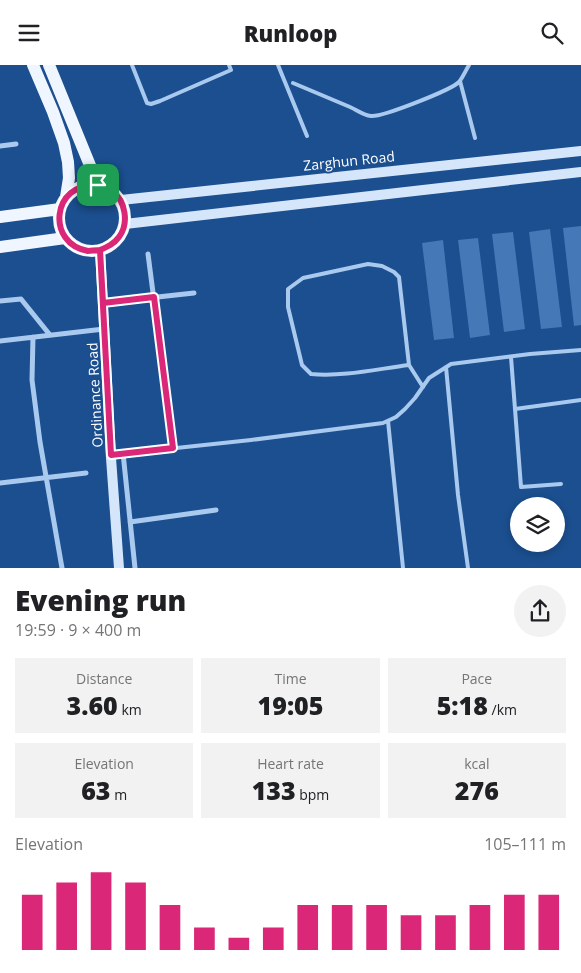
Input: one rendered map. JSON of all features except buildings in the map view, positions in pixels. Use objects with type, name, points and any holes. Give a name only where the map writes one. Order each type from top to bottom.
[{"type":"main road","points":[[33,65],[53,112],[68,161],[69,178],[66,197],[60,209],[59,223],[65,238],[74,246],[88,251],[100,250],[112,245],[120,236],[125,224],[125,213],[121,200],[113,192],[98,185],[89,184],[74,189],[66,197]]},
{"type":"main road","points":[[49,65],[98,185]]},
{"type":"main road","points":[[0,217],[60,209]]},
{"type":"main road","points":[[0,247],[65,238]]},
{"type":"street","points":[[0,146],[16,144]]},
{"type":"street","name":"Zarghun Road","points":[[121,200],[581,151]]},
{"type":"street","points":[[125,224],[581,172]]},
{"type":"street","name":"Ordinance Road","points":[[100,250],[119,568]]},
{"type":"street","points":[[148,254],[173,448]]},
{"type":"street","points":[[103,303],[194,293]]},
{"type":"street","points":[[0,301],[20,299],[50,335]]},
{"type":"street","points":[[0,341],[105,329]]},
{"type":"street","points":[[33,337],[32,380],[40,442],[62,568]]},
{"type":"street","points":[[123,453],[135,568]]},
{"type":"street","points":[[0,483],[86,473]]},
{"type":"street","points":[[130,521],[216,510]]},
{"type":"lane","points":[[132,65],[147,103],[160,101],[230,70],[229,65]]},
{"type":"lane","points":[[278,65],[307,136]]},
{"type":"lane","points":[[294,83],[366,115],[373,116],[386,113],[451,88],[460,81],[469,65]]},
{"type":"lane","points":[[460,81],[475,138]]},
{"type":"lane","points":[[409,365],[358,372],[311,374],[302,365],[288,307],[288,289],[303,278],[368,264],[382,266],[394,272],[399,277],[409,365],[423,387]]},
{"type":"lane","points":[[111,455],[383,423],[396,417],[405,409],[430,378],[451,364],[581,350]]},
{"type":"lane","points":[[511,357],[521,487],[561,484]]},
{"type":"lane","points":[[446,367],[458,495],[468,568]]},
{"type":"lane","points":[[515,409],[581,400]]},
{"type":"lane","points":[[388,421],[403,568]]},
{"type":"route","points":[[98,185],[89,184],[74,189],[66,197],[60,209],[59,223],[65,238],[74,246],[88,251],[100,250],[103,303],[154,297],[173,448],[111,455],[100,250],[112,245],[120,236],[125,224],[125,213],[121,200],[113,192],[98,185]]}]
